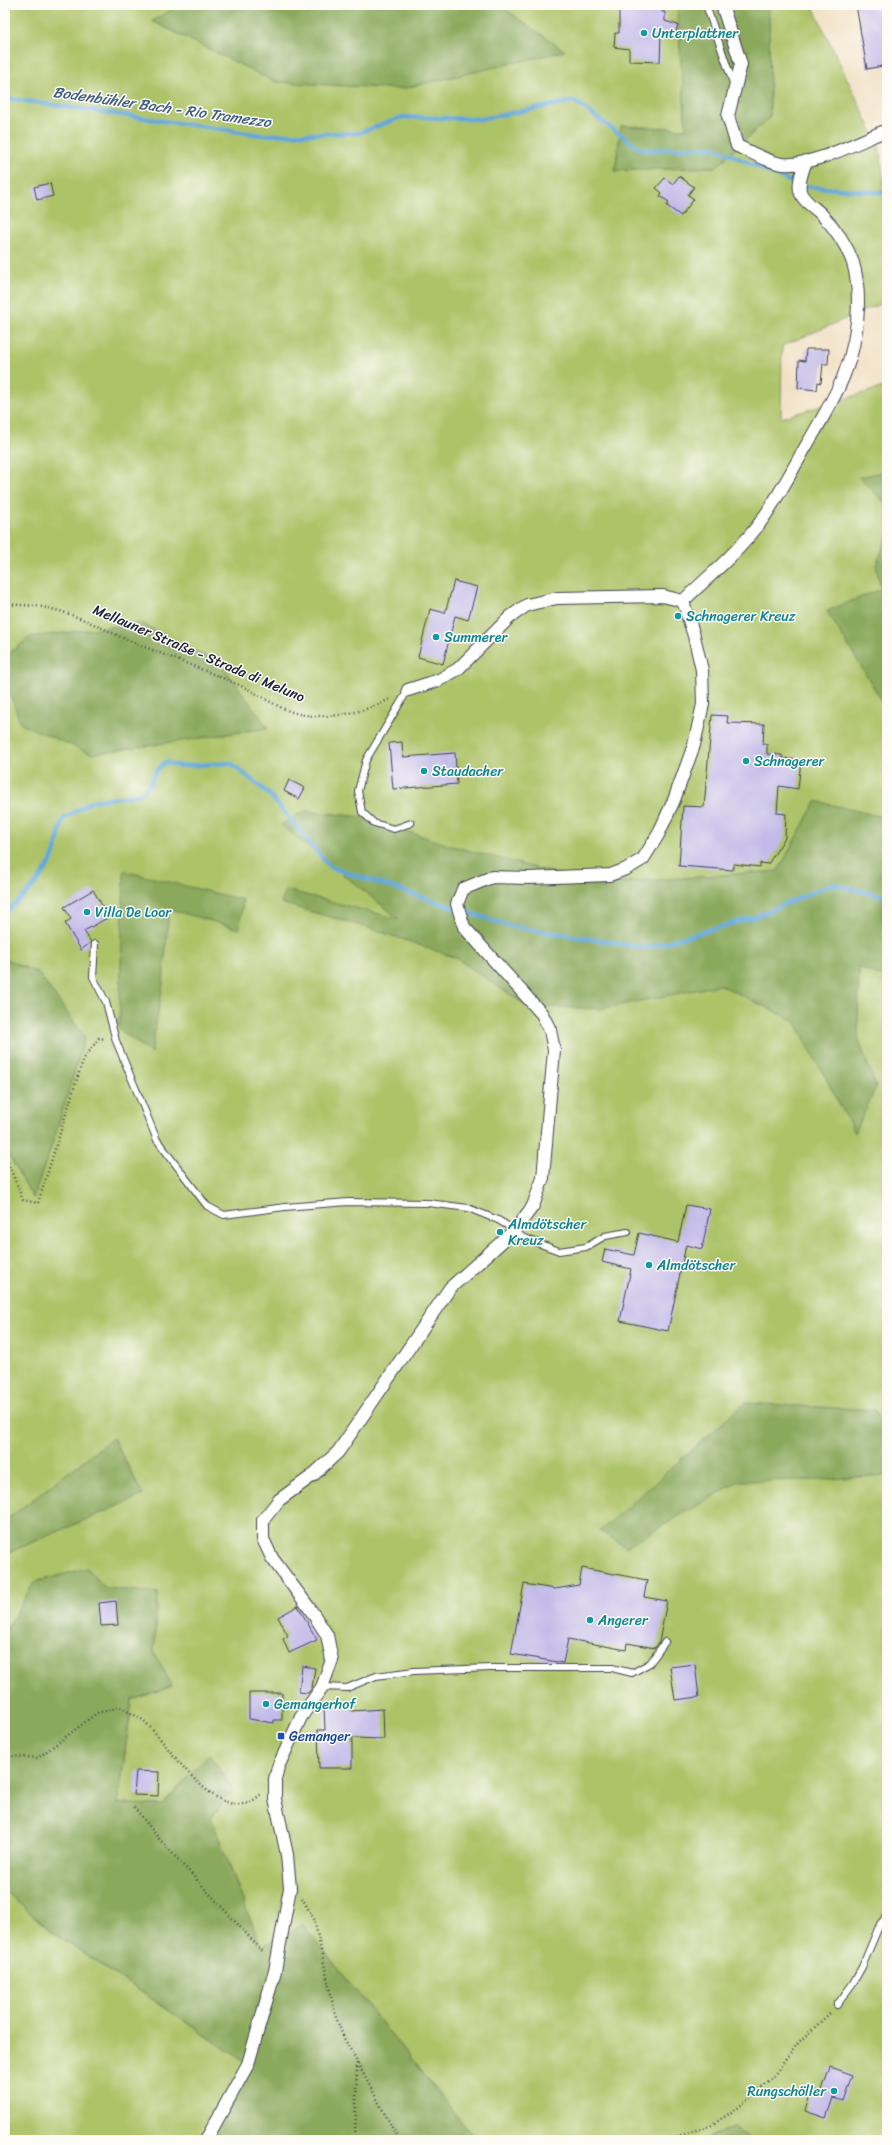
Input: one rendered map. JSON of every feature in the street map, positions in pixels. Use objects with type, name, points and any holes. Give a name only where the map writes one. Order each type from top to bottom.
[{"type":"street","points":[[722,5],[741,64],[728,116],[737,146],[782,164],[806,162],[887,130]]},
{"type":"street","points":[[683,601],[733,554],[756,528],[773,503],[832,402],[845,376],[852,354],[858,321],[858,287],[853,265],[841,239],[823,215],[803,198],[800,191],[801,174],[806,162]]},
{"type":"street","points":[[408,690],[439,680],[458,668],[510,617],[527,605],[564,598],[662,596],[683,601]]},
{"type":"street","points":[[206,2140],[248,2064],[275,1971],[290,1888],[287,1855],[275,1799],[275,1779],[292,1734],[301,1717],[322,1687],[332,1660],[327,1635],[310,1609],[272,1558],[263,1539],[263,1520],[279,1500],[312,1476],[338,1452],[450,1288],[514,1230],[533,1206],[543,1178],[554,1050],[550,1030],[542,1014],[464,927],[457,904],[463,890],[492,877],[528,878],[610,875],[626,869],[643,859],[658,835],[674,800],[694,745],[704,704],[702,670],[694,636],[683,601]]},
{"type":"lane","points":[[706,5],[734,88]]},
{"type":"lane","points":[[408,690],[366,760],[358,791],[362,812],[374,823],[394,830],[410,823]]},
{"type":"lane","points":[[95,944],[94,977],[106,1002],[116,1041],[156,1140],[206,1206],[224,1215],[285,1207],[348,1202],[428,1203],[468,1208],[514,1230],[522,1237],[559,1251],[586,1247],[605,1236],[628,1232]]},
{"type":"lane","points":[[322,1687],[346,1688],[376,1676],[453,1669],[612,1668],[632,1673],[650,1663],[665,1642]]},
{"type":"lane","points":[[837,2005],[853,1983],[880,1924],[887,1916]]},
{"type":"path","name":"Mellauner Straße - Strada di Meluno","points":[[5,604],[47,607],[78,618],[135,643],[200,668],[256,692],[271,703],[304,715],[343,714],[372,708],[408,690]]},
{"type":"path","points":[[5,1155],[23,1200],[38,1203],[83,1060],[99,1038],[116,1041]]},
{"type":"path","points":[[5,1753],[13,1756],[38,1758],[97,1713],[120,1707],[144,1721],[172,1756],[210,1793],[228,1802],[248,1803],[263,1793],[275,1779]]},
{"type":"path","points":[[134,1807],[161,1841],[262,1950],[275,1971]]},
{"type":"path","points":[[290,1888],[299,1893],[308,1906],[314,1919],[336,2018],[344,2038],[400,2140]]},
{"type":"path","points":[[665,2140],[712,2125],[739,2106],[772,2078],[799,2042],[837,2005]]},
{"type":"path","points":[[355,2140],[357,2062]]},
{"type":"green space","points":[[5,5],[677,5],[686,129],[621,126],[615,171],[716,167],[770,117],[769,5],[812,5],[880,148],[887,214],[887,301],[782,346],[781,418],[887,386],[887,2138],[881,2135],[881,2140],[754,2140],[733,2127],[704,2140],[476,2140],[303,1925],[261,1947],[211,1818],[233,1790],[209,1754],[163,1805],[118,1804],[132,1700],[172,1686],[154,1652],[158,1593],[34,1582],[5,1632],[5,1554],[143,1495],[113,1438],[5,1521],[5,1148],[33,1198],[38,973],[5,959]]},
{"type":"green space","points":[[180,5],[499,5],[565,51],[401,89],[275,82],[152,21]]},
{"type":"green space","points":[[677,5],[769,5],[770,117],[716,167],[615,171],[621,126],[686,129]]},
{"type":"green space","points":[[887,471],[887,505],[859,477]]},
{"type":"green space","points":[[887,538],[887,709],[827,611],[881,589],[876,565]]},
{"type":"green space","points":[[141,623],[222,665],[268,728],[92,754],[21,724],[5,680],[5,657],[30,637]]},
{"type":"green space","points":[[816,801],[887,818],[887,978],[859,968],[858,1038],[876,1087],[855,1133],[795,1021],[720,985],[600,1009],[527,1006],[456,958],[376,930],[281,903],[286,890],[399,919],[281,825],[304,811],[363,817],[455,847],[598,884],[778,871]]},
{"type":"green space","points":[[124,871],[243,900],[239,929],[169,909],[163,984],[151,1053],[119,1029]]},
{"type":"green space","points":[[5,959],[38,973],[85,1037],[55,1136],[33,1198],[5,1148]]},
{"type":"green space","points":[[745,1403],[875,1410],[887,1441],[887,1475],[818,1480],[739,1481],[626,1547],[600,1531]]},
{"type":"green space","points":[[113,1438],[143,1495],[5,1554],[5,1521]]},
{"type":"green space","points":[[87,1568],[106,1588],[158,1593],[154,1652],[172,1686],[132,1700],[118,1804],[163,1805],[209,1754],[233,1790],[211,1818],[261,1947],[303,1925],[476,2140],[206,2140],[248,2064],[51,1931],[5,1891],[5,1632],[34,1582]]},
{"type":"green space","points":[[5,1891],[51,1931],[248,2064],[206,2140],[5,2140]]},
{"type":"green space","points":[[733,2127],[754,2140],[704,2140]]},
{"type":"building","name":"Unterplattner","points":[[619,5],[662,5],[662,12],[665,12],[665,21],[678,25],[674,38],[661,34],[660,62],[629,61],[629,49],[614,47],[615,33],[619,33]]},
{"type":"building","points":[[856,5],[887,5],[887,65],[867,69]]},
{"type":"building","points":[[679,176],[694,187],[688,195],[694,199],[681,216],[667,206],[669,202],[660,196],[662,193],[656,188],[665,178],[673,184]]},
{"type":"building","points":[[50,183],[53,196],[37,200],[34,187]]},
{"type":"building","points":[[806,349],[829,349],[828,364],[823,364],[821,383],[818,382],[817,390],[798,388],[799,360],[805,361]]},
{"type":"building","name":"Summerer","points":[[454,581],[477,587],[468,620],[455,616],[443,664],[418,657],[430,609],[445,613]]},
{"type":"building","points":[[712,715],[728,716],[727,723],[764,724],[763,744],[767,744],[767,754],[782,755],[782,758],[801,760],[798,789],[779,786],[777,813],[786,814],[785,838],[768,864],[760,863],[760,867],[734,864],[733,870],[679,866],[683,806],[704,807]]},
{"type":"building","name":"Staudacher","points":[[402,742],[403,757],[455,753],[457,784],[393,789],[389,743]]},
{"type":"building","points":[[289,780],[305,788],[299,799],[284,791]]},
{"type":"building","name":"Villa De Loor","points":[[93,890],[109,917],[84,931],[91,942],[81,950],[65,923],[71,919],[64,907]]},
{"type":"building","name":"Almdötscher","points":[[686,1205],[710,1209],[702,1249],[686,1245],[668,1331],[620,1321],[631,1269],[602,1262],[605,1249],[634,1255],[639,1233],[678,1242]]},
{"type":"building","name":"Angerer","points":[[582,1568],[647,1580],[644,1597],[667,1601],[659,1642],[655,1648],[627,1643],[626,1650],[568,1639],[563,1663],[511,1654],[524,1584],[555,1589],[579,1585]]},
{"type":"building","points":[[116,1601],[118,1625],[101,1626],[99,1603]]},
{"type":"building","points":[[298,1606],[317,1640],[289,1653],[283,1639],[288,1636],[278,1617]]},
{"type":"building","points":[[695,1664],[699,1697],[675,1700],[670,1667]]},
{"type":"building","points":[[302,1666],[315,1668],[312,1688],[308,1693],[299,1692]]},
{"type":"building","name":"Gemangerhof","points":[[249,1693],[282,1693],[282,1720],[274,1720],[274,1723],[249,1719]]},
{"type":"building","points":[[351,1705],[351,1711],[383,1709],[384,1739],[352,1738],[352,1768],[319,1768],[318,1730],[325,1730],[324,1707]]},
{"type":"building","points":[[136,1771],[159,1772],[158,1796],[134,1795]]},
{"type":"building","name":"Rungschöller","points":[[830,2067],[852,2075],[843,2101],[833,2098],[826,2118],[805,2111],[812,2089],[821,2093]]},
{"type":"waterway","name":"Bodenbühler Bach - Rio Tramezzo","points":[[5,98],[261,135],[359,133],[402,117],[481,119],[574,101],[642,150],[714,147],[800,186],[887,193]]},
{"type":"waterway","points":[[5,912],[31,889],[47,868],[55,851],[63,819],[92,801],[138,795],[150,785],[156,771],[165,762],[178,766],[231,763],[268,793],[330,867],[510,926],[646,948],[755,917],[832,884],[887,897]]},
{"type":"place","name":"Unterplattner","points":[[644,33]]},
{"type":"place","name":"Schnagerer Kreuz","points":[[678,616]]},
{"type":"place","name":"Summerer","points":[[436,637]]},
{"type":"place","name":"Schnagerer","points":[[746,761]]},
{"type":"place","name":"Staudacher","points":[[424,771]]},
{"type":"place","name":"Villa De Loor","points":[[87,912]]},
{"type":"place","name":"Almdötscher Kreuz","points":[[500,1232]]},
{"type":"place","name":"Almdötscher","points":[[649,1265]]},
{"type":"place","name":"Angerer","points":[[590,1620]]},
{"type":"place","name":"Gemangerhof","points":[[266,1704]]},
{"type":"place","name":"Gemanger","points":[[281,1736]]},
{"type":"place","name":"Rungschöller","points":[[834,2091]]}]
